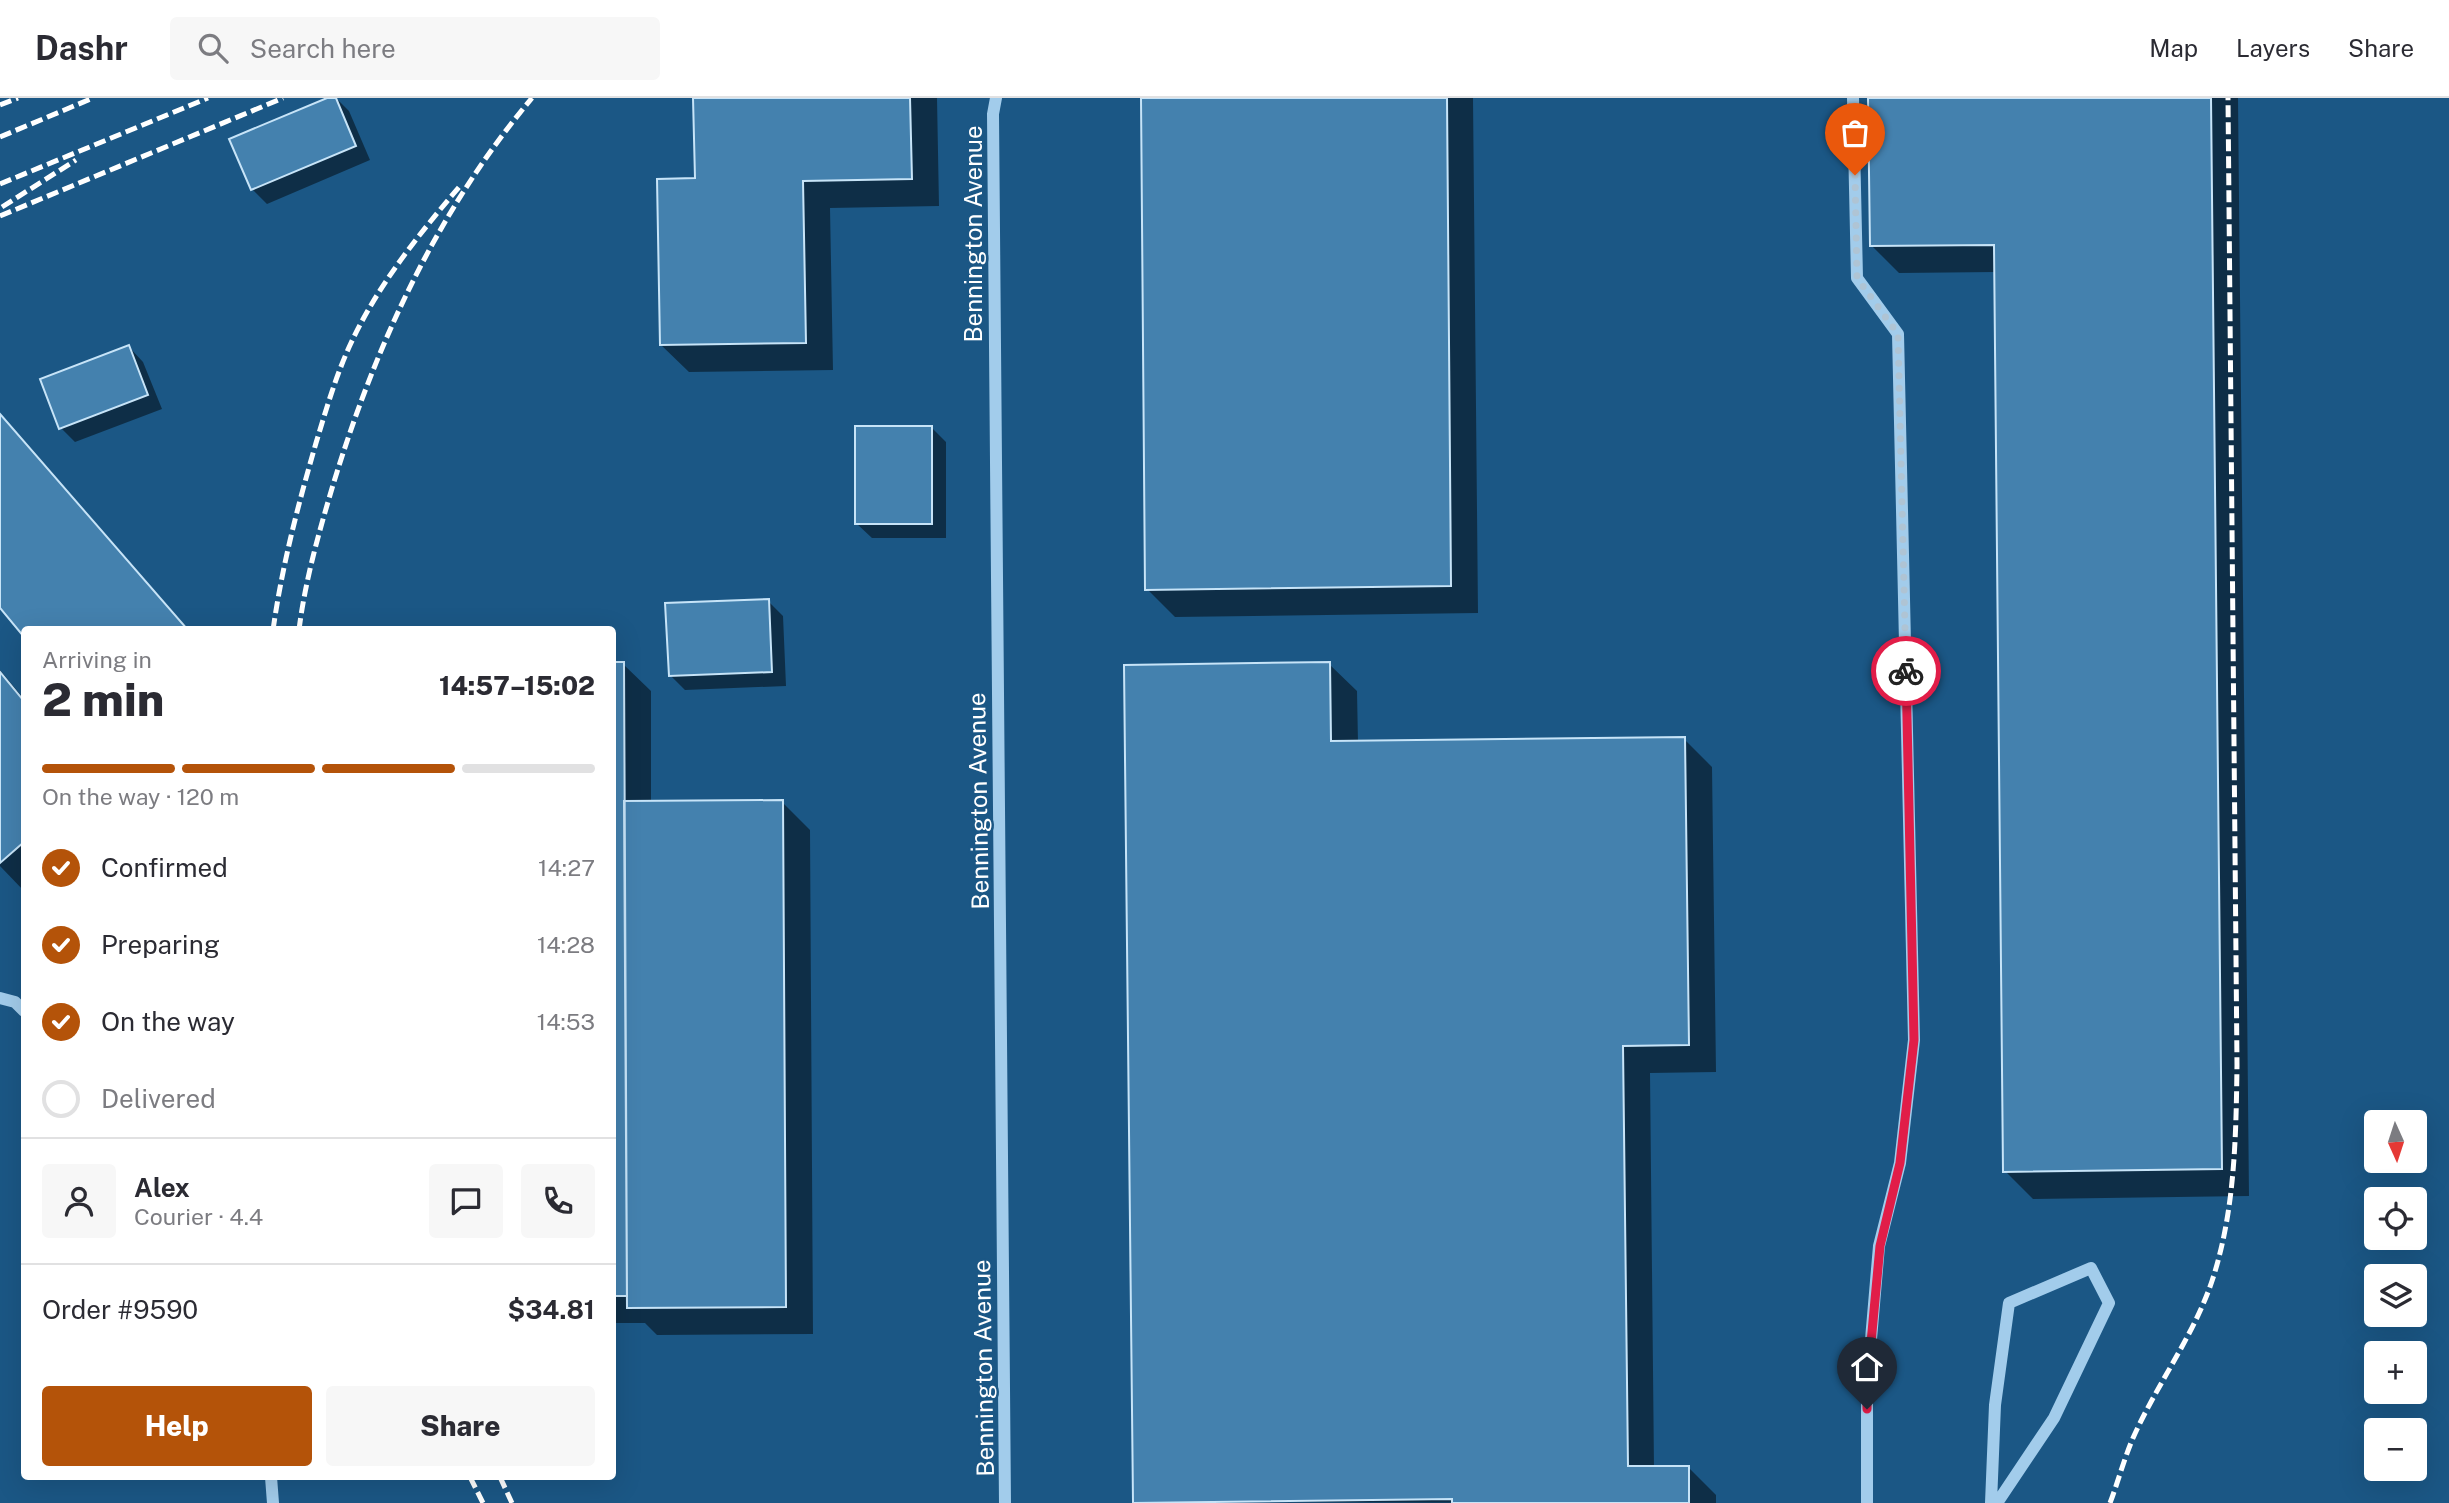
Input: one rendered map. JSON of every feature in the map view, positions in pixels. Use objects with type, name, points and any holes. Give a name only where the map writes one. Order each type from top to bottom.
[{"type":"street","name":"Bennington Avenue","points":[[996,98],[993,141],[1006,1503]]},
{"type":"street","points":[[1853,98],[1857,278],[1898,334],[1914,1040],[1900,1163],[1880,1246],[1867,1386],[1867,1503]]},
{"type":"street","points":[[0,998],[15,1002],[21,1008]]},
{"type":"street","points":[[1991,1503],[1995,1405],[2010,1303],[2091,1268],[2109,1303],[2054,1418],[1997,1503]]},
{"type":"street","points":[[271,1480],[273,1503]]},
{"type":"building","points":[[327,98],[336,98],[356,146],[251,190],[229,139]]},
{"type":"building","points":[[693,98],[910,98],[912,179],[803,181],[806,343],[660,345],[657,179],[695,178]]},
{"type":"building","points":[[1141,98],[1447,98],[1451,586],[1145,590]]},
{"type":"building","points":[[1868,98],[2211,98],[2222,1169],[2003,1172],[1994,245],[1870,246]]},
{"type":"building","points":[[129,345],[148,395],[59,429],[40,379]]},
{"type":"building","points":[[0,414],[185,626],[21,626],[21,633],[0,608]]},
{"type":"building","points":[[855,426],[932,426],[932,524],[855,524]]},
{"type":"building","points":[[769,599],[772,672],[669,676],[665,603]]},
{"type":"building","points":[[616,662],[624,662],[627,1296],[616,1296]]},
{"type":"building","points":[[1330,662],[1331,741],[1685,737],[1689,1045],[1623,1046],[1628,1466],[1689,1466],[1689,1503],[1452,1503],[1452,1499],[1133,1503],[1124,665]]},
{"type":"building","points":[[0,672],[21,697],[21,845],[0,863]]},
{"type":"building","points":[[783,800],[786,1307],[627,1308],[624,801]]},
{"type":"railway","points":[[0,105],[18,98]]},
{"type":"railway","points":[[0,137],[93,98]]},
{"type":"railway","points":[[0,184],[208,98]]},
{"type":"railway","points":[[0,216],[283,98]]},
{"type":"railway","points":[[300,626],[309,575],[333,485],[369,381],[390,330],[413,281],[467,186],[532,98]]},
{"type":"railway","points":[[2110,1503],[2133,1438],[2195,1322],[2212,1281],[2220,1255],[2233,1174],[2237,1065],[2228,98]]},
{"type":"railway","points":[[2,207],[76,160]]},
{"type":"railway","points":[[274,626],[303,489],[346,355],[387,280],[460,186]]},
{"type":"railway","points":[[472,1480],[483,1503]]},
{"type":"railway","points":[[501,1480],[512,1503]]},
{"type":"way so far","points":[[1855,175],[1857,278],[1898,334],[1906,671]]},
{"type":"route","points":[[1867,1409],[1880,1246],[1900,1163],[1914,1040],[1906,671]]}]
